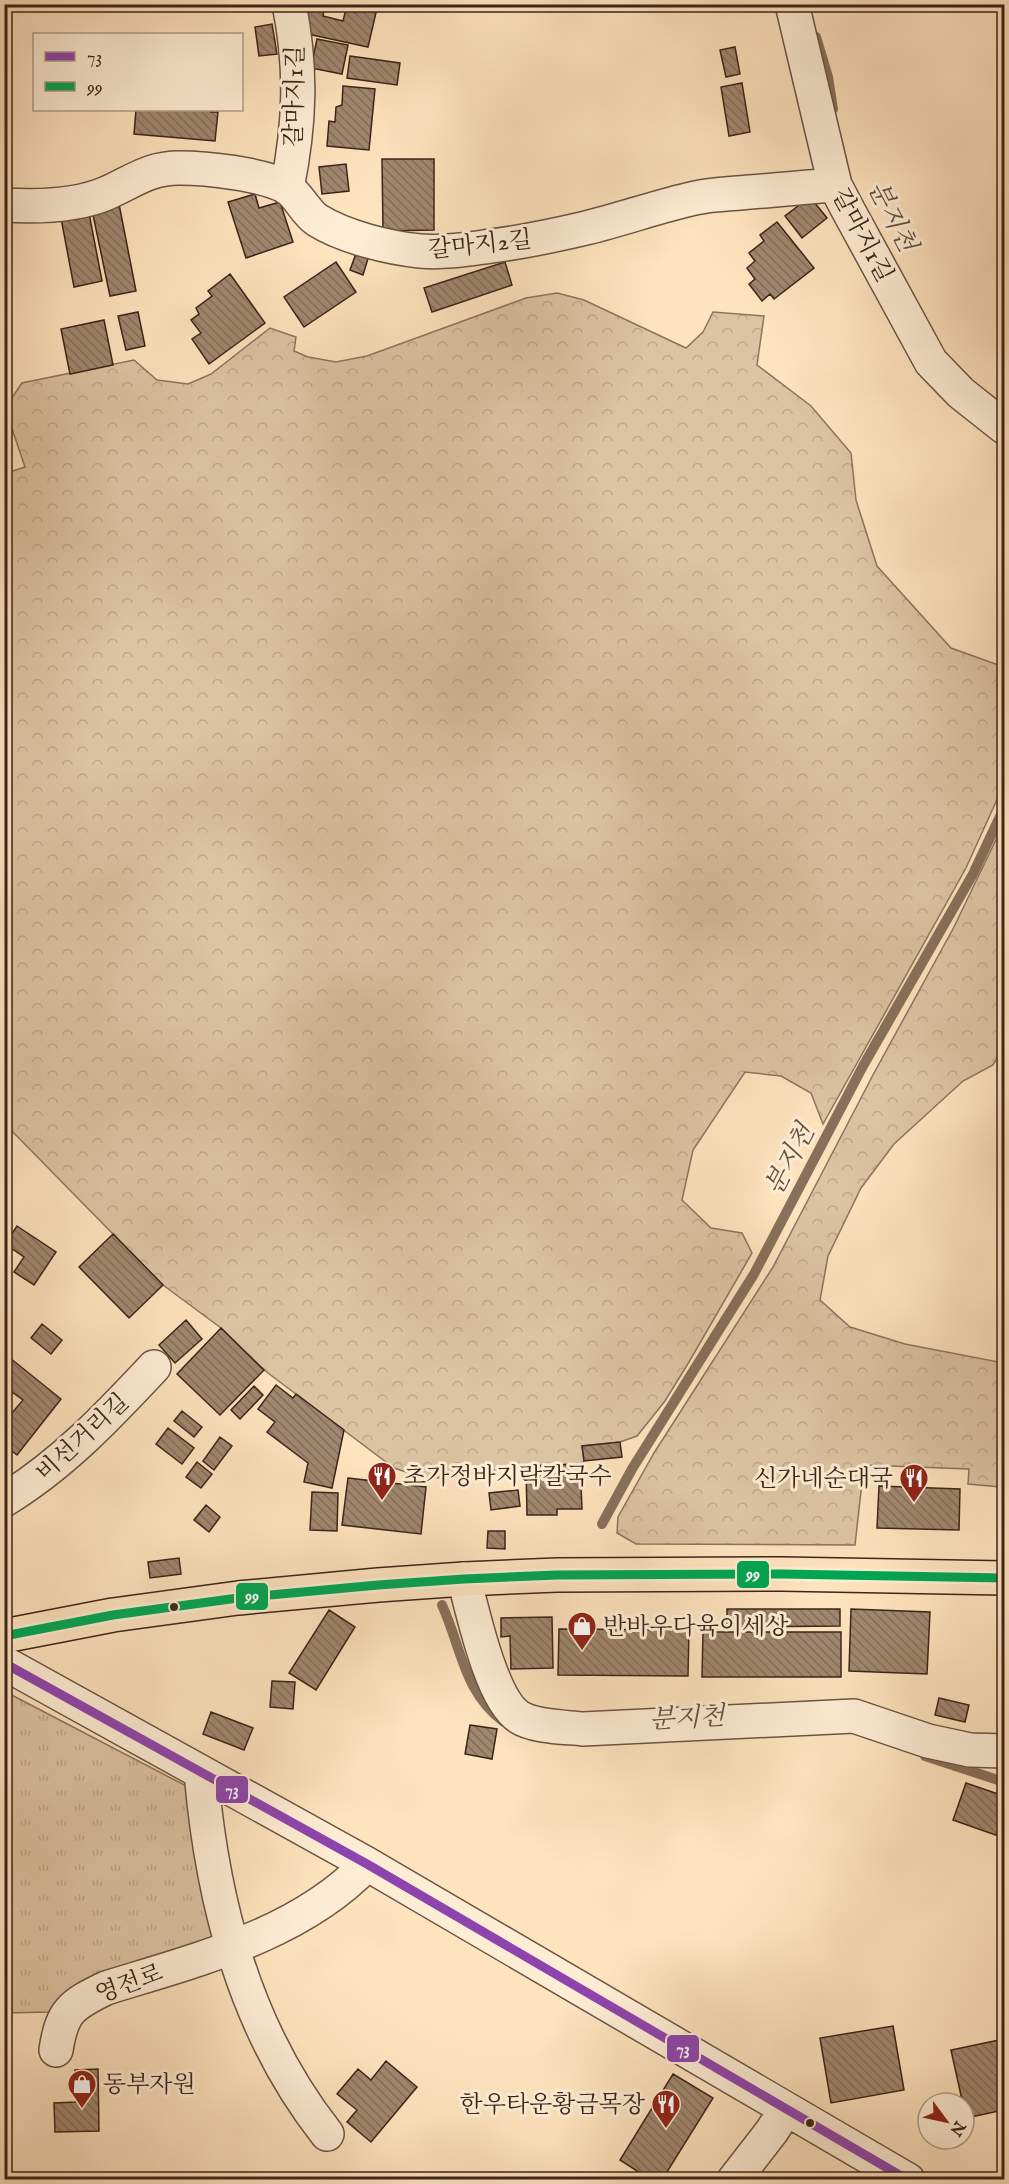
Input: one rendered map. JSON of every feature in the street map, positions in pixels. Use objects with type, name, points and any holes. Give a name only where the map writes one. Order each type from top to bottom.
[{"type":"main road","points":[[4,1636],[113,1615],[238,1598],[464,1579],[557,1575],[782,1574],[1005,1578]]},
{"type":"street","name":"갈마지1길","points":[[287,188],[294,151],[299,70],[289,4]]},
{"type":"street","name":"갈마지1길","points":[[792,4],[835,185],[931,362],[961,393],[1005,427]]},
{"type":"street","name":"갈마지2길","points":[[4,205],[30,206],[92,198],[151,171],[165,168],[202,170],[261,178],[287,188],[316,219],[331,227],[392,247],[422,252],[457,251],[529,240],[586,228],[697,198],[835,185]]},
{"type":"street","name":"비선거리길","points":[[4,1500],[31,1484],[73,1449],[154,1367]]},
{"type":"street","points":[[464,1579],[490,1669],[503,1699],[519,1717],[540,1724],[583,1729],[854,1716],[928,1741],[970,1750],[1005,1751]]},
{"type":"street","points":[[4,1663],[367,1864],[908,2180]]},
{"type":"street","points":[[201,1772],[210,1852],[232,1946],[255,2012],[271,2047],[287,2078],[327,2134]]},
{"type":"street","name":"영전로","points":[[56,2050],[64,2018],[85,1998],[232,1946],[293,1919],[328,1900],[348,1884],[367,1864]]},
{"type":"street","points":[[734,2180],[786,2109]]},
{"type":"green space","points":[[557,293],[584,300],[686,348],[703,332],[713,312],[764,316],[757,365],[811,406],[851,453],[856,500],[877,566],[951,648],[1004,667],[1004,784],[966,868],[823,1124],[811,1093],[781,1076],[745,1072],[693,1150],[682,1200],[711,1228],[742,1233],[752,1253],[665,1401],[637,1436],[620,1442],[582,1446],[584,1461],[580,1464],[526,1466],[428,1479],[394,1468],[264,1370],[221,1328],[163,1285],[5,1124],[4,474],[25,467],[5,408],[22,383],[134,360],[157,380],[188,384],[211,374],[270,328],[296,337],[294,351],[308,357],[336,362],[367,356],[526,298]]},
{"type":"green space","points":[[1004,823],[1004,1047],[993,1065],[963,1081],[894,1144],[861,1188],[828,1256],[820,1300],[850,1327],[905,1344],[1004,1363],[1004,1485],[1001,1487],[968,1484],[969,1469],[864,1465],[855,1545],[636,1544],[617,1533],[618,1517],[654,1453],[773,1267],[874,1073],[954,927]]},
{"type":"green space","points":[[4,1691],[192,1789],[216,1941],[50,2012],[5,2013]]},
{"type":"building","points":[[304,4],[325,4],[323,16],[343,21],[347,5],[344,4],[378,4],[368,47],[298,32]]},
{"type":"building","points":[[272,24],[277,54],[259,56],[255,27]]},
{"type":"building","points":[[317,39],[348,45],[342,74],[311,68]]},
{"type":"building","points":[[735,47],[740,74],[726,77],[720,50]]},
{"type":"building","points":[[350,56],[400,63],[397,85],[347,78]]},
{"type":"building","points":[[742,83],[750,132],[729,136],[721,87]]},
{"type":"building","points":[[343,86],[375,89],[369,150],[327,146],[329,121],[335,122],[336,107],[342,105]]},
{"type":"building","points":[[136,111],[218,112],[215,141],[134,134]]},
{"type":"building","points":[[382,159],[434,159],[434,230],[383,231]]},
{"type":"building","points":[[346,164],[349,191],[322,194],[319,167]]},
{"type":"building","points":[[255,194],[259,208],[280,202],[293,242],[246,258],[228,202]]},
{"type":"building","points":[[810,197],[827,218],[802,238],[785,216]]},
{"type":"building","points":[[119,204],[136,291],[110,296],[92,210]]},
{"type":"building","points":[[89,213],[102,281],[74,287],[61,218]]},
{"type":"building","points":[[777,222],[814,268],[774,299],[770,294],[762,301],[749,284],[755,279],[747,268],[755,261],[749,253],[764,241],[760,235]]},
{"type":"building","points":[[358,248],[370,252],[363,275],[350,270]]},
{"type":"building","points":[[336,262],[356,292],[304,327],[284,297]]},
{"type":"building","points":[[505,262],[512,285],[432,312],[424,288]]},
{"type":"building","points":[[230,274],[265,323],[209,364],[192,339],[201,333],[191,320],[199,314],[196,308],[212,296],[208,291]]},
{"type":"building","points":[[138,312],[145,346],[126,350],[118,316]]},
{"type":"building","points":[[104,320],[113,365],[70,374],[61,329]]},
{"type":"building","points":[[17,1226],[56,1252],[34,1285],[14,1272],[24,1257],[5,1244]]},
{"type":"building","points":[[113,1234],[163,1285],[129,1318],[79,1267]]},
{"type":"building","points":[[186,1320],[202,1339],[175,1363],[159,1345]]},
{"type":"building","points":[[42,1324],[62,1340],[51,1354],[31,1338]]},
{"type":"building","points":[[221,1328],[264,1370],[220,1415],[177,1374]]},
{"type":"building","points":[[10,1358],[61,1399],[17,1455],[4,1445],[4,1417],[7,1419],[23,1400],[9,1390],[4,1396],[4,1365]]},
{"type":"building","points":[[276,1385],[293,1398],[296,1394],[344,1430],[332,1488],[304,1482],[308,1463],[267,1432],[275,1422],[258,1409]]},
{"type":"building","points":[[254,1386],[263,1395],[240,1419],[231,1410]]},
{"type":"building","points":[[182,1411],[202,1427],[194,1437],[174,1421]]},
{"type":"building","points":[[168,1428],[194,1448],[182,1464],[156,1444]]},
{"type":"building","points":[[220,1437],[232,1446],[214,1470],[203,1461]]},
{"type":"building","points":[[620,1442],[622,1457],[584,1461],[582,1446]]},
{"type":"building","points":[[197,1462],[212,1474],[201,1488],[186,1477]]},
{"type":"building","points":[[580,1464],[582,1509],[557,1509],[557,1515],[527,1515],[526,1466]]},
{"type":"building","points":[[348,1478],[426,1487],[421,1534],[342,1525]]},
{"type":"building","points":[[879,1486],[960,1489],[959,1530],[877,1528]]},
{"type":"building","points":[[518,1490],[520,1506],[491,1510],[489,1493]]},
{"type":"building","points":[[312,1492],[338,1493],[337,1531],[310,1530]]},
{"type":"building","points":[[206,1505],[220,1517],[209,1532],[194,1520]]},
{"type":"building","points":[[488,1531],[505,1531],[505,1549],[487,1548]]},
{"type":"building","points":[[179,1558],[181,1574],[150,1578],[148,1562]]},
{"type":"building","points":[[727,1609],[840,1609],[840,1626],[727,1627]]},
{"type":"building","points":[[851,1609],[930,1612],[927,1674],[849,1671]]},
{"type":"building","points":[[329,1610],[355,1627],[316,1690],[289,1673]]},
{"type":"building","points":[[552,1617],[553,1668],[511,1669],[510,1636],[501,1637],[501,1618]]},
{"type":"building","points":[[559,1629],[689,1630],[688,1676],[558,1675]]},
{"type":"building","points":[[703,1632],[841,1632],[841,1677],[702,1677]]},
{"type":"building","points":[[272,1681],[295,1682],[293,1709],[270,1707]]},
{"type":"building","points":[[939,1698],[969,1705],[965,1722],[935,1715]]},
{"type":"building","points":[[211,1712],[253,1728],[244,1750],[203,1734]]},
{"type":"building","points":[[470,1725],[497,1729],[492,1759],[465,1754]]},
{"type":"building","points":[[966,1783],[1004,1796],[1004,1838],[953,1820]]},
{"type":"building","points":[[893,2026],[904,2090],[831,2103],[820,2038]]},
{"type":"building","points":[[1004,2039],[1004,2110],[976,2116],[976,2091],[960,2091],[951,2050]]},
{"type":"building","points":[[386,2061],[417,2087],[371,2142],[347,2122],[357,2110],[337,2094],[358,2069],[371,2080]]},
{"type":"building","points":[[98,2069],[99,2131],[55,2132],[54,2103],[76,2102],[75,2070]]},
{"type":"building","points":[[673,2074],[713,2098],[662,2180],[651,2180],[620,2160]]},
{"type":"waterway","name":"분지천","points":[[816,37],[828,77],[833,109]]},
{"type":"waterway","name":"분지천","points":[[602,1524],[632,1469],[754,1274],[863,1066],[973,874],[1004,808]]},
{"type":"waterway","name":"분지천","points":[[442,1605],[472,1683],[490,1710],[504,1722]]},
{"type":"waterway","name":"분지천","points":[[925,1756],[1004,1782]]},
{"type":"transit line","name":"99","points":[[4,1636],[113,1615],[238,1598],[464,1579],[557,1575],[782,1574],[1004,1578]]},
{"type":"transit line","name":"73","points":[[4,1663],[367,1864],[908,2180]]},
{"type":"place","name":"초가정바지락칼국수","points":[[382,1502]]},
{"type":"place","name":"신가네순대국","points":[[914,1504]]},
{"type":"place","name":"반바우다육이세상","points":[[582,1652]]},
{"type":"place","name":"동부자원","points":[[82,2110]]},
{"type":"place","name":"한우타운황금목장","points":[[666,2130]]}]
